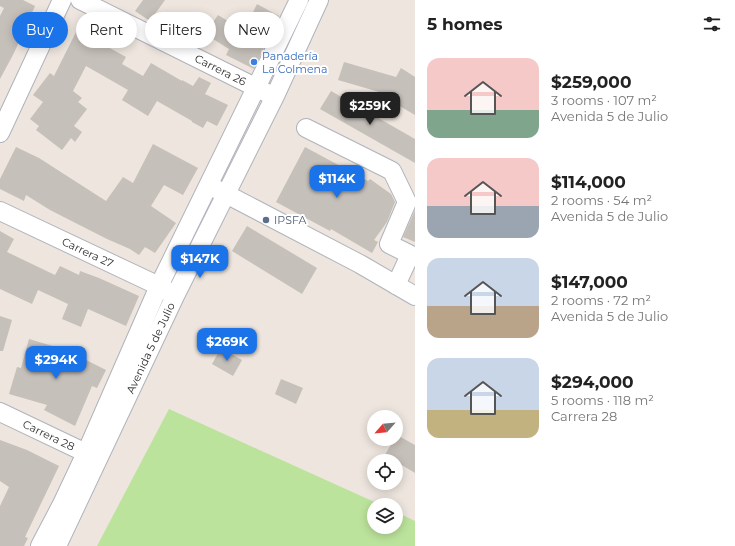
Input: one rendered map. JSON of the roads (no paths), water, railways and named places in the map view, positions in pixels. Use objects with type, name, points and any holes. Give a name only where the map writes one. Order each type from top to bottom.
[{"type":"street","points":[[0,133],[62,0]]},
{"type":"street","name":"Carrera 26","points":[[80,0],[256,88],[275,96]]},
{"type":"street","name":"Avenida 5 de Julio","points":[[57,546],[159,286],[299,0]]},
{"type":"street","name":"Avenida 5 de Julio","points":[[40,546],[62,504],[92,456],[175,296],[275,96],[319,0]]},
{"type":"street","points":[[306,128],[392,171],[407,202],[389,244],[413,256],[396,285]]},
{"type":"street","points":[[208,186],[360,264],[415,296]]},
{"type":"street","name":"Carrera 27","points":[[0,211],[159,286],[175,296]]},
{"type":"street","name":"Carrera 28","points":[[0,412],[92,456]]},
{"type":"place","name":"Panadería La Colmena","points":[[254,62]]},
{"type":"place","name":"IPSFA","points":[[266,220]]}]
